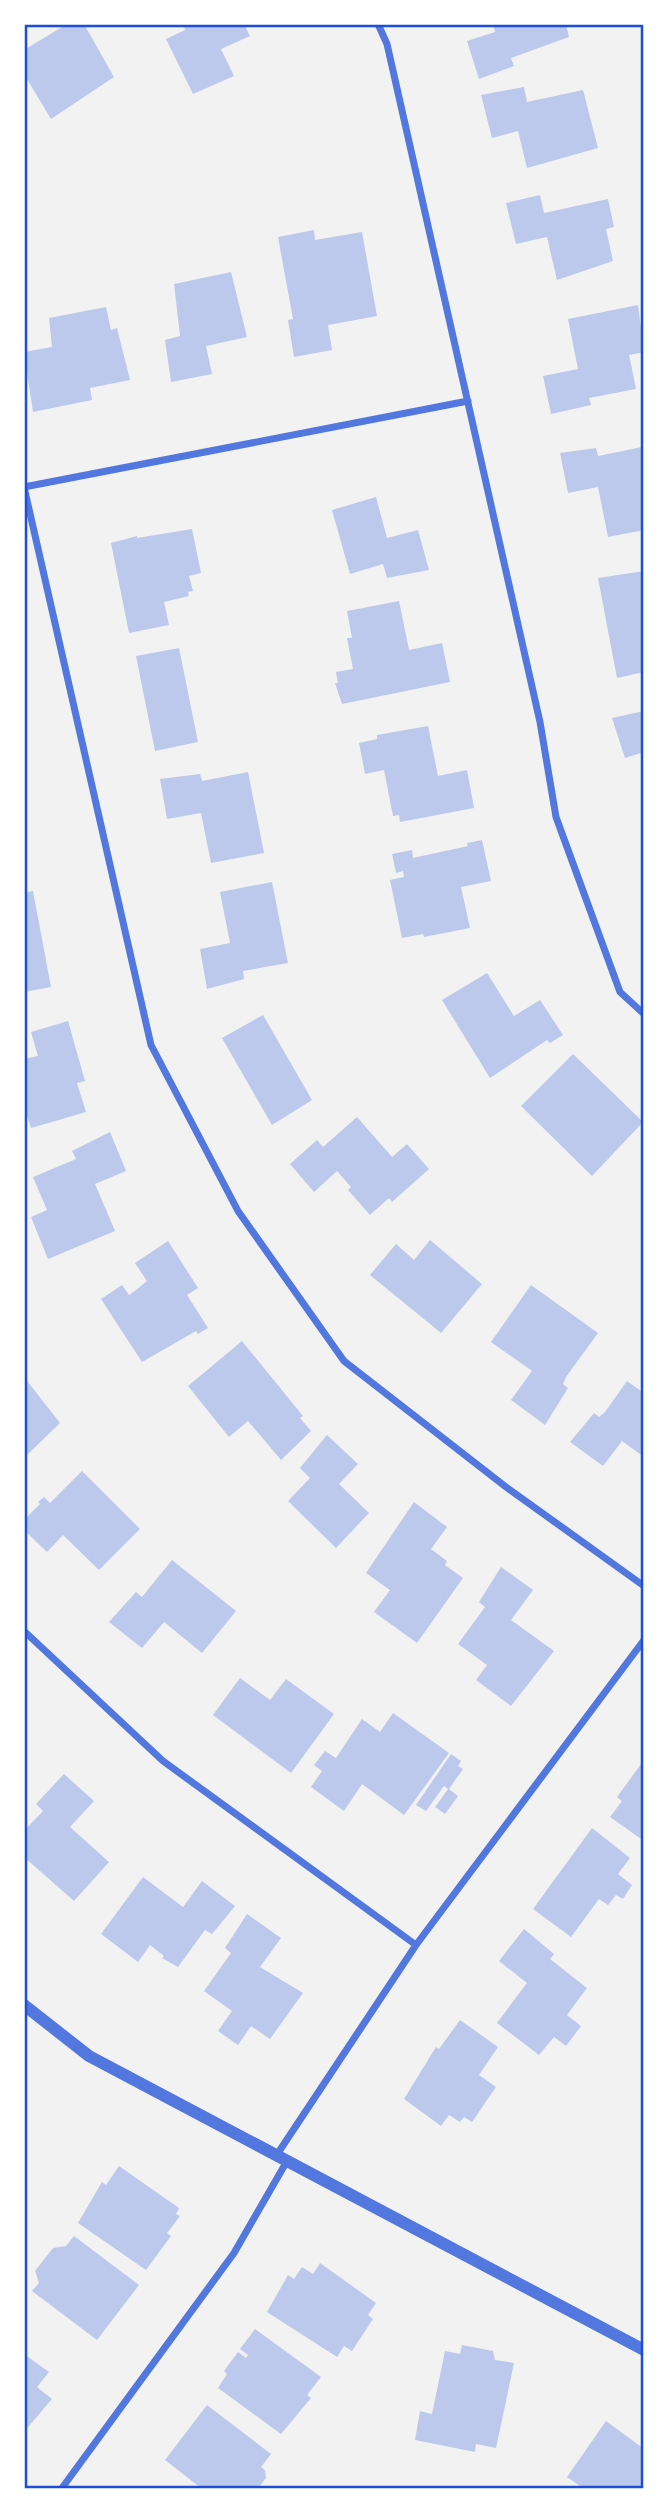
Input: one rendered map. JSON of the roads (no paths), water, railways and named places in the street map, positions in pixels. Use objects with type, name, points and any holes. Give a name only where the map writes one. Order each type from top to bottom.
[{"type":"street","points":[[378,24],[387,44],[468,401],[540,722],[556,817],[620,992],[643,1014]]},
{"type":"street","points":[[468,401],[24,487],[151,1045],[238,1211],[344,1361],[506,1487],[643,1586]]},
{"type":"street","points":[[24,1632],[163,1761],[416,1945]]},
{"type":"street","points":[[62,2488],[234,2253],[281,2158],[416,1945],[643,1640]]},
{"type":"street","points":[[24,2005],[89,2056],[643,2350]]}]
